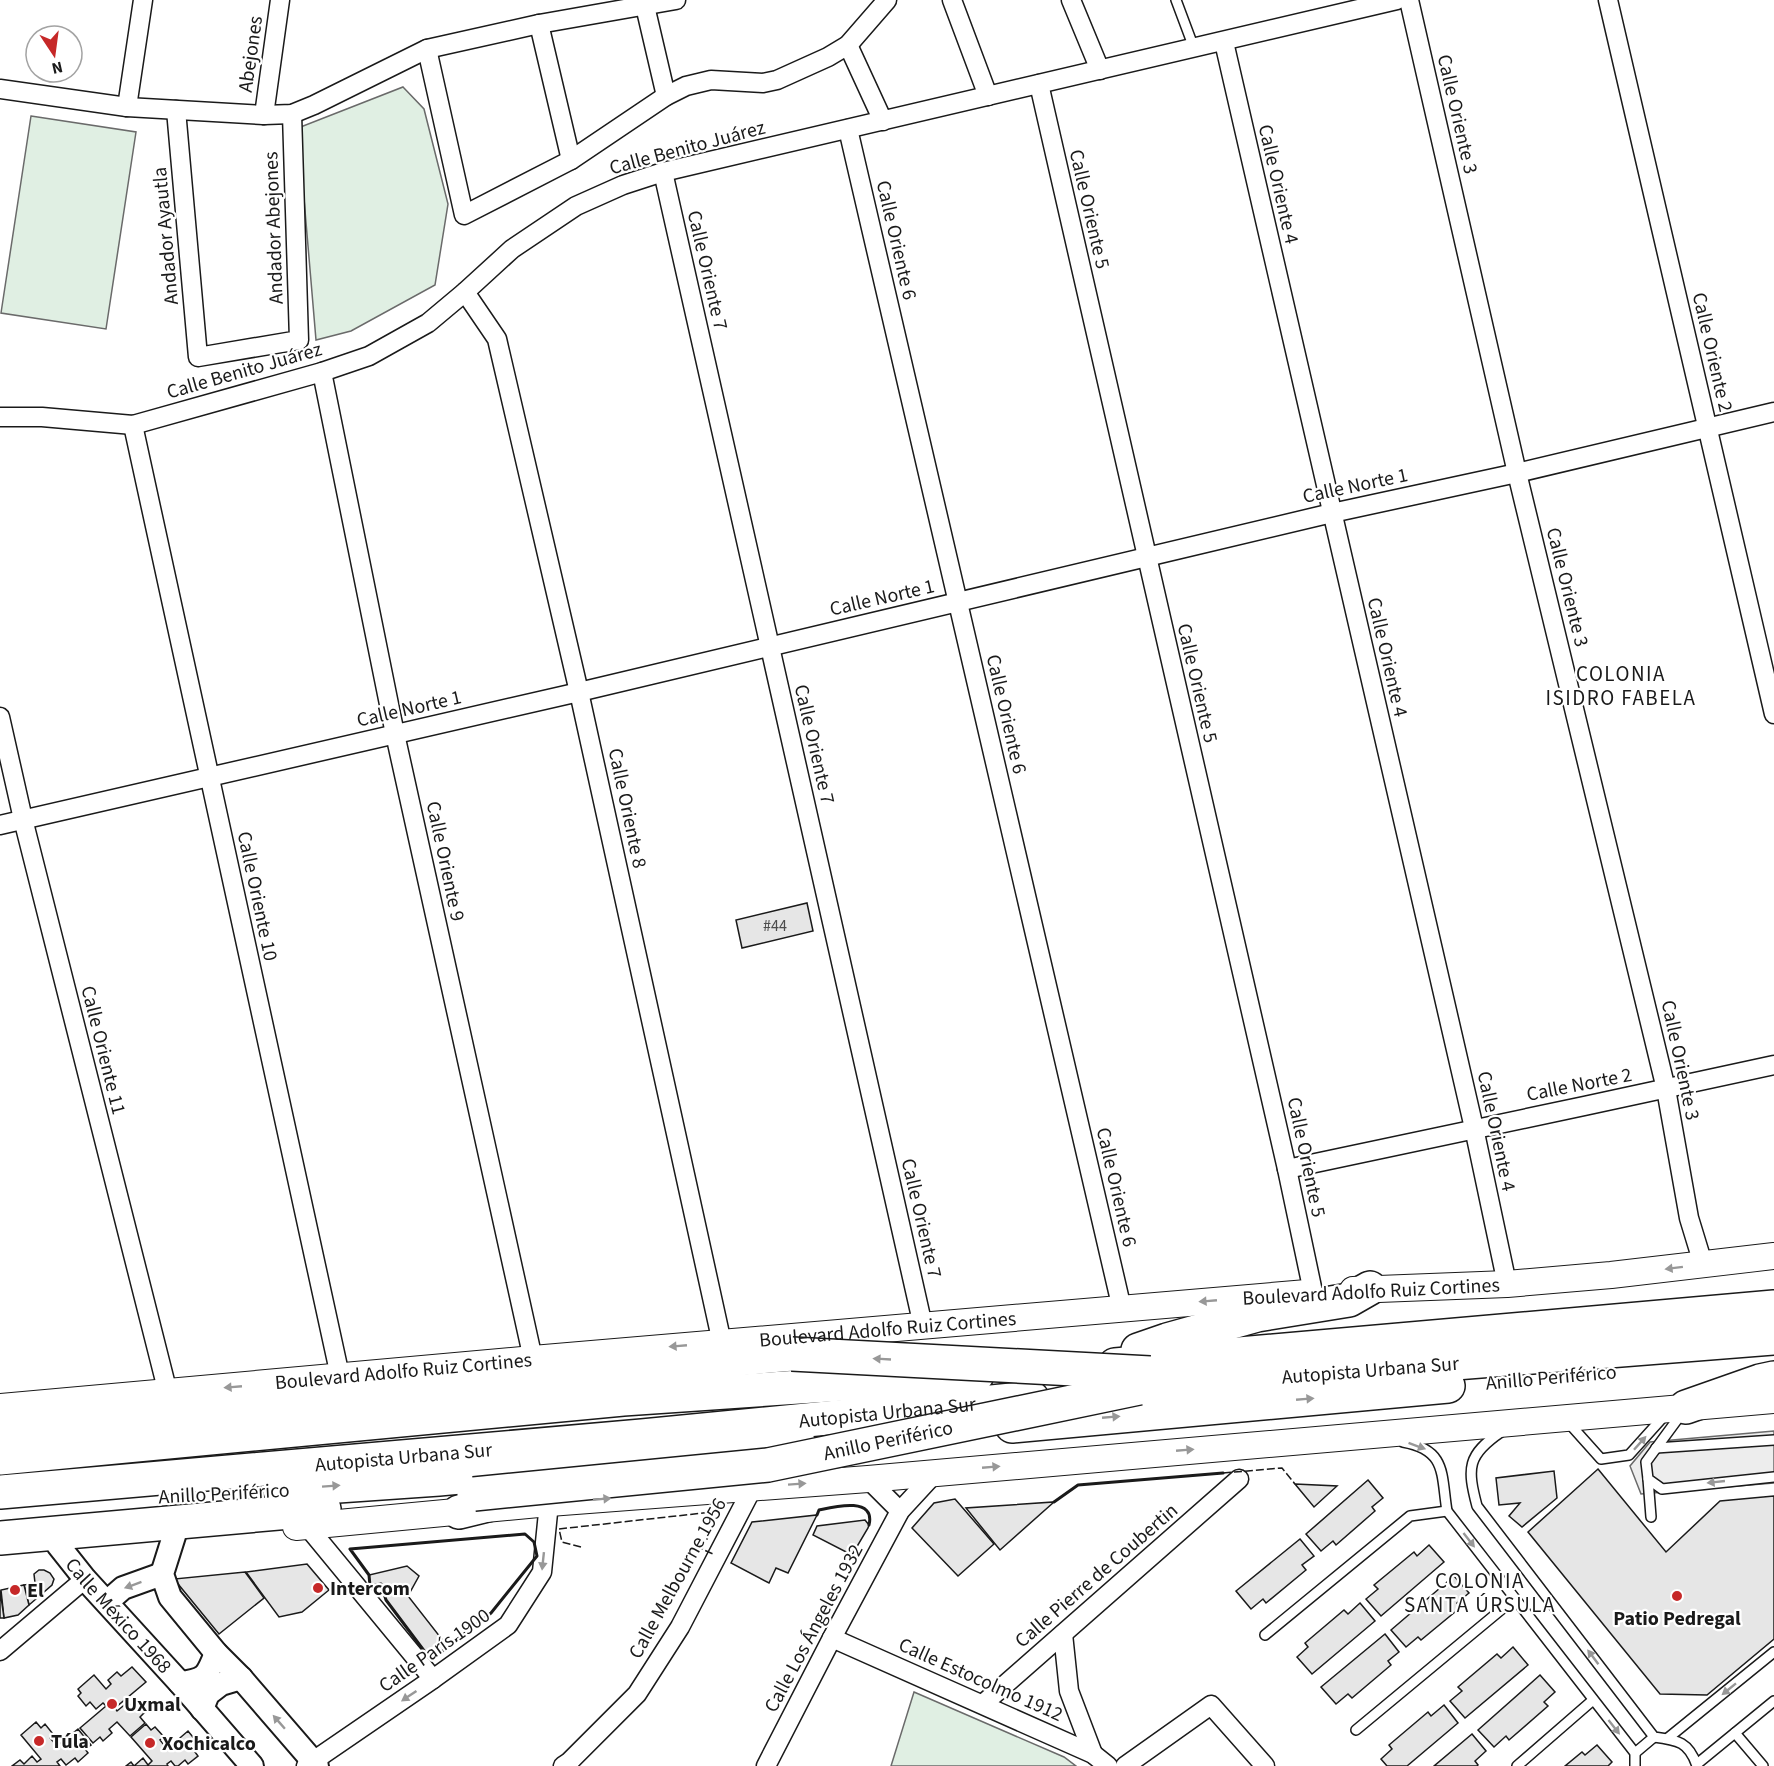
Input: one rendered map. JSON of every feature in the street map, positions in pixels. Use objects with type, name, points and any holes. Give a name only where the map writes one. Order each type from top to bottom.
[{"type":"highway","points":[[1094,1367],[1167,1340],[1257,1315],[1349,1300],[1370,1288]]},
{"type":"highway","points":[[0,1458],[623,1399],[1094,1367],[1774,1307]]},
{"type":"highway","points":[[1702,1328],[1774,1312]]},
{"type":"highway","name":"Autopista Urbana Sur","points":[[0,1492],[642,1436],[1144,1380],[1774,1322]]},
{"type":"highway","name":"Autopista Urbana Sur","points":[[0,1469],[1144,1380],[1774,1338]]},
{"type":"highway","points":[[1649,1348],[1774,1355]]},
{"type":"highway","points":[[0,1427],[792,1354],[1144,1380]]},
{"type":"highway","name":"Anillo Periférico","points":[[0,1509],[117,1499],[439,1479],[1774,1355]]},
{"type":"highway","points":[[1679,1408],[1774,1378]]},
{"type":"highway","points":[[0,1538],[768,1465],[1144,1380]]},
{"type":"highway","points":[[459,1512],[681,1456]]},
{"type":"main road","name":"Boulevard Adolfo Ruiz Cortines","points":[[0,1407],[1313,1292],[1507,1284],[1611,1275],[1774,1256]]},
{"type":"main road","points":[[0,1551],[307,1526],[549,1503],[868,1479],[1774,1400]]},
{"type":"street","points":[[127,107],[143,0]]},
{"type":"street","name":"Abejones","points":[[264,115],[280,0]]},
{"type":"street","points":[[0,89],[127,107],[264,115],[291,114],[427,49],[539,24],[676,0]]},
{"type":"street","points":[[427,49],[464,215],[571,160],[666,96],[686,86],[711,80],[763,83],[777,80],[828,57],[848,45],[887,0]]},
{"type":"street","points":[[952,0],[988,96]]},
{"type":"street","points":[[1071,0],[1100,70]]},
{"type":"street","name":"Calle Benito Juárez","points":[[0,417],[42,417],[133,424],[322,372],[369,356],[428,323],[512,249],[576,206],[623,185],[663,172],[1397,0]]},
{"type":"street","name":"Calle Oriente 3","points":[[1409,0],[1517,473],[1666,1089],[1689,1218],[1700,1254]]},
{"type":"street","name":"Calle Oriente 2","points":[[1608,0],[1774,714]]},
{"type":"street","points":[[645,6],[666,96]]},
{"type":"street","points":[[539,24],[571,160]]},
{"type":"street","name":"Calle Oriente 4","points":[[1224,42],[1474,1128],[1507,1284]]},
{"type":"street","points":[[848,45],[883,121]]},
{"type":"street","name":"Calle Oriente 5","points":[[1039,84],[1287,1169],[1313,1292]]},
{"type":"street","name":"Andador Ayautla","points":[[176,110],[198,357],[299,340]]},
{"type":"street","name":"Andador Abejones","points":[[291,114],[299,340]]},
{"type":"street","name":"Calle Oriente 6","points":[[848,129],[1122,1309]]},
{"type":"street","name":"Calle Oriente 7","points":[[663,172],[923,1326]]},
{"type":"street","name":"Calle Oriente 8","points":[[465,292],[497,339],[579,692],[722,1343]]},
{"type":"street","name":"Calle Oriente 9","points":[[322,372],[395,734],[533,1359]]},
{"type":"street","name":"Calle Norte 1","points":[[0,825],[579,692],[1332,513],[1517,473],[1774,412]]},
{"type":"street","name":"Calle Oriente 10","points":[[133,424],[340,1376]]},
{"type":"street","name":"Calle Oriente 11","points":[[0,717],[23,819],[168,1393]]},
{"type":"street","name":"Calle Norte 2","points":[[1287,1169],[1774,1065]]},
{"type":"street","name":"Calle Los Ángeles 1932","points":[[766,1766],[900,1511],[936,1472]]},
{"type":"street","points":[[868,1479],[900,1511]]},
{"type":"street","name":"Calle Pierre de Coubertin","points":[[983,1704],[1239,1479]]},
{"type":"street","name":"Calle Melbourne 1956","points":[[563,1766],[637,1694],[680,1628],[753,1487]]},
{"type":"street","name":"Calle París 1900","points":[[312,1764],[508,1625],[542,1572],[549,1503]]},
{"type":"street","points":[[307,1526],[433,1679]]},
{"type":"street","points":[[174,1536],[162,1574],[170,1597],[312,1764]]},
{"type":"street","name":"Calle México 1968","points":[[58,1545],[252,1766]]},
{"type":"street","points":[[107,1602],[123,1588],[162,1574]]},
{"type":"street","points":[[0,1651],[86,1579]]},
{"type":"street","points":[[1063,1634],[1069,1691],[1093,1754]]},
{"type":"street","name":"Calle Estocolmo 1912","points":[[832,1638],[1093,1754],[1108,1766]]},
{"type":"street","points":[[180,1683],[199,1681],[209,1672],[216,1653]]},
{"type":"street","points":[[201,1709],[208,1694],[221,1684],[240,1678]]},
{"type":"street","points":[[1125,1766],[1211,1705],[1265,1766]]},
{"type":"lane","points":[[1176,0],[1194,48]]},
{"type":"lane","points":[[1564,1417],[1601,1459],[1629,1455],[1679,1408]]},
{"type":"lane","points":[[1651,1517],[1646,1462],[1679,1408]]},
{"type":"lane","points":[[1516,1421],[1484,1443],[1473,1459],[1472,1486],[1477,1506],[1654,1737]]},
{"type":"lane","points":[[1362,1435],[1419,1445],[1433,1454],[1440,1464],[1447,1511],[1635,1753],[1635,1766]]},
{"type":"lane","points":[[1656,1448],[1774,1440]]},
{"type":"lane","points":[[1648,1479],[1662,1489],[1774,1477]]},
{"type":"lane","points":[[1265,1635],[1410,1516],[1447,1511]]},
{"type":"lane","points":[[1356,1730],[1514,1599]]},
{"type":"lane","points":[[1668,1738],[1774,1652]]},
{"type":"lane","points":[[1517,1766],[1593,1700]]},
{"type":"lane","points":[[1635,1753],[1654,1737],[1668,1738],[1688,1747],[1697,1765],[1774,1701]]},
{"type":"lane","points":[[1735,1733],[1763,1766]]},
{"type":"green space","points":[[403,87],[424,109],[448,204],[435,285],[351,331],[316,340],[298,128]]},
{"type":"green space","points":[[31,116],[136,132],[106,329],[1,313]]},
{"type":"green space","points":[[914,1692],[1064,1757],[1076,1766],[891,1766]]},
{"type":"shaded area","points":[[1774,1431],[1774,1483],[1641,1494],[1630,1466],[1650,1442]]},
{"type":"building","points":[[807,903],[813,931],[742,948],[736,920]]},
{"type":"building","name":"Patio Pedregal","points":[[1598,1469],[1666,1552],[1720,1501],[1774,1496],[1774,1639],[1707,1695],[1660,1694],[1528,1532]]},
{"type":"building","points":[[1554,1471],[1557,1498],[1522,1527],[1509,1516],[1520,1503],[1499,1505],[1496,1478]]},
{"type":"building","points":[[1368,1480],[1383,1498],[1372,1507],[1375,1511],[1336,1545],[1333,1541],[1321,1551],[1306,1534]]},
{"type":"building","points":[[1295,1484],[1337,1486],[1314,1507]]},
{"type":"building","points":[[955,1499],[994,1544],[958,1576],[912,1528],[934,1503]]},
{"type":"building","points":[[1054,1502],[1000,1550],[966,1508]]},
{"type":"building","points":[[817,1515],[788,1573],[776,1568],[769,1583],[731,1563],[752,1522]]},
{"type":"building","points":[[865,1520],[869,1525],[868,1528],[852,1555],[813,1535],[817,1526]]},
{"type":"building","points":[[1300,1539],[1314,1556],[1302,1565],[1306,1570],[1266,1603],[1263,1599],[1251,1609],[1236,1591]]},
{"type":"building","points":[[1429,1545],[1444,1562],[1381,1616],[1366,1599],[1378,1589],[1374,1585],[1414,1552],[1417,1556]]},
{"type":"building","points":[[307,1564],[329,1590],[302,1612],[279,1617],[246,1572]]},
{"type":"building","points":[[407,1566],[419,1576],[408,1596],[448,1647],[431,1660],[386,1600],[381,1584],[370,1586],[369,1575]]},
{"type":"building","points":[[39,1570],[50,1573],[54,1579],[52,1585],[29,1605],[24,1585],[35,1583],[34,1574]]},
{"type":"building","points":[[245,1572],[264,1598],[219,1634],[174,1579]]},
{"type":"building","points":[[1454,1576],[1469,1593],[1457,1603],[1461,1607],[1421,1640],[1418,1637],[1406,1647],[1391,1630]]},
{"type":"building","points":[[24,1585],[29,1605],[18,1615],[4,1618],[1,1590]]},
{"type":"building","points":[[0,1590],[4,1618],[0,1618]]},
{"type":"building","points":[[1360,1603],[1375,1621],[1312,1674],[1297,1657],[1308,1647],[1305,1643],[1344,1610],[1348,1614]]},
{"type":"building","points":[[1385,1634],[1399,1652],[1388,1661],[1391,1665],[1352,1698],[1348,1694],[1336,1704],[1321,1687]]},
{"type":"building","points":[[1513,1647],[1528,1665],[1465,1718],[1450,1701],[1462,1691],[1458,1687],[1497,1654],[1501,1658]]},
{"type":"building","name":"Uxmal","points":[[132,1667],[146,1682],[115,1708],[117,1711],[128,1702],[133,1708],[137,1705],[144,1713],[140,1717],[145,1723],[130,1736],[117,1722],[109,1729],[112,1733],[103,1741],[100,1737],[93,1743],[80,1728],[106,1706],[103,1703],[96,1709],[90,1702],[86,1706],[78,1696],[81,1693],[78,1689],[94,1675],[106,1689],[111,1684],[108,1680],[117,1672],[121,1676]]},
{"type":"building","points":[[1540,1675],[1555,1692],[1544,1702],[1548,1706],[1509,1740],[1506,1736],[1494,1747],[1478,1730]]},
{"type":"building","points":[[1444,1705],[1458,1723],[1407,1766],[1387,1766],[1381,1759],[1392,1749],[1389,1745],[1428,1712],[1431,1716]]},
{"type":"building","name":"Túla","points":[[36,1722],[41,1728],[45,1724],[53,1734],[50,1738],[57,1746],[78,1729],[91,1745],[85,1749],[88,1753],[78,1762],[75,1758],[66,1765],[61,1759],[57,1762],[60,1766],[12,1766],[20,1760],[24,1764],[32,1756],[37,1762],[41,1759],[21,1735]]},
{"type":"building","name":"Xochicalco","points":[[146,1724],[151,1730],[155,1727],[164,1737],[160,1740],[167,1749],[188,1731],[201,1747],[195,1752],[198,1756],[188,1764],[185,1760],[178,1766],[171,1761],[167,1764],[168,1766],[134,1766],[143,1758],[148,1765],[152,1761],[131,1737]]},
{"type":"building","points":[[1472,1734],[1486,1751],[1475,1761],[1477,1766],[1434,1766]]},
{"type":"building","points":[[1597,1745],[1612,1762],[1608,1766],[1565,1766],[1582,1752],[1585,1755]]},
{"type":"fence","points":[[1223,1473],[1282,1468],[1295,1484]]},
{"type":"fence","points":[[581,1547],[562,1542],[559,1529],[721,1511],[702,1549],[713,1554]]},
{"type":"wall","points":[[1054,1502],[1078,1485],[1223,1473]]},
{"type":"wall","points":[[817,1515],[819,1510],[834,1507],[860,1507],[866,1510],[869,1525]]},
{"type":"wall","points":[[525,1534],[534,1542],[537,1556],[491,1613],[431,1660],[386,1600],[381,1584],[370,1586],[369,1575],[350,1549],[525,1534]]},
{"type":"place","name":"Intercom","points":[[318,1588]]},
{"type":"place","name":"El","points":[[15,1590]]},
{"type":"place","name":"Patio Pedregal","points":[[1677,1596]]},
{"type":"place","name":"Uxmal","points":[[112,1704]]},
{"type":"place","name":"Túla","points":[[39,1741]]},
{"type":"place","name":"Xochicalco","points":[[150,1743]]},
{"type":"district","name":"COLONIA ISIDRO FABELA","points":[[1621,686]]},
{"type":"district","name":"COLONIA SANTA ÚRSULA","points":[[1480,1593]]}]
